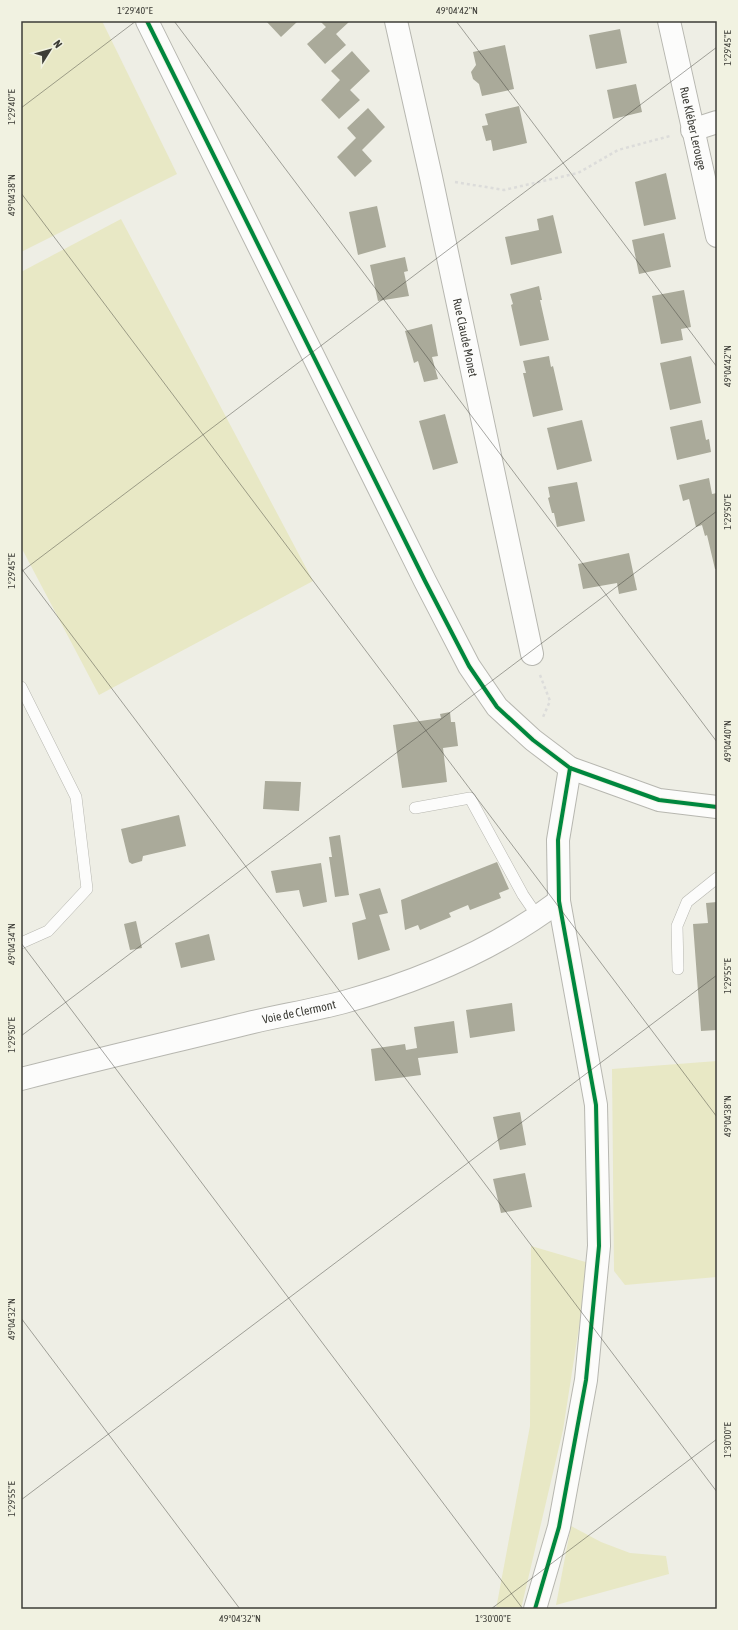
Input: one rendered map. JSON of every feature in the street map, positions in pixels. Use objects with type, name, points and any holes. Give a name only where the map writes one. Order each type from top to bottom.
[{"type":"street","points":[[147,21],[425,581],[469,666],[497,707],[533,740],[570,768],[659,800],[717,806]]},
{"type":"street","name":"Rue Claude Monet","points":[[396,21],[431,177],[532,654]]},
{"type":"street","name":"Rue Kléber Lerouge","points":[[669,21],[692,130],[717,236]]},
{"type":"street","points":[[692,130],[717,122]]},
{"type":"street","points":[[535,1609],[559,1527],[586,1380],[599,1246],[596,1105],[559,901],[558,840],[570,768]]},
{"type":"street","name":"Voie de Clermont","points":[[21,1079],[266,1019],[344,1002],[421,978],[482,949],[538,917],[559,901]]},
{"type":"lane","points":[[21,687],[76,797],[87,889],[48,932],[21,943]]},
{"type":"lane","points":[[415,808],[470,798],[523,894],[538,917]]},
{"type":"lane","points":[[678,969],[676,926],[687,902],[717,878]]},
{"type":"path","points":[[431,177],[504,190],[578,173],[618,150],[692,130]]},
{"type":"path","points":[[532,654],[550,701],[533,740]]},
{"type":"green space","points":[[21,21],[102,21],[177,174],[21,252]]},
{"type":"green space","points":[[121,219],[313,581],[99,695],[21,547],[21,272]]},
{"type":"green space","points":[[717,1061],[717,1277],[625,1285],[614,1271],[612,1069]]},
{"type":"green space","points":[[531,1246],[589,1263],[563,1430],[521,1609],[496,1609],[530,1426]]},
{"type":"green space","points":[[571,1526],[601,1542],[630,1553],[666,1556],[669,1574],[556,1605]]},
{"type":"building","points":[[266,21],[298,21],[281,37]]},
{"type":"building","points":[[320,21],[350,21],[336,34],[346,45],[325,64],[307,44],[326,27]]},
{"type":"building","points":[[620,29],[627,63],[596,69],[589,35]]},
{"type":"building","points":[[505,45],[514,89],[482,96],[479,84],[473,79],[471,72],[476,65],[473,52]]},
{"type":"building","points":[[352,51],[370,71],[350,90],[360,100],[339,119],[321,100],[340,80],[331,71]]},
{"type":"building","points":[[636,84],[642,112],[613,119],[607,90]]},
{"type":"building","points":[[519,106],[527,143],[493,151],[491,140],[486,141],[482,126],[488,125],[485,114]]},
{"type":"building","points":[[368,108],[385,127],[362,150],[372,161],[355,177],[337,157],[356,138],[347,128]]},
{"type":"building","points":[[666,173],[676,219],[644,226],[635,182]]},
{"type":"building","points":[[377,206],[386,247],[358,255],[349,212]]},
{"type":"building","points":[[553,215],[562,253],[511,265],[505,237],[539,230],[537,219]]},
{"type":"building","points":[[664,233],[671,267],[639,274],[632,240]]},
{"type":"building","points":[[405,257],[408,271],[404,272],[409,296],[378,301],[370,265]]},
{"type":"building","points":[[539,286],[542,300],[540,300],[549,340],[520,346],[510,294]]},
{"type":"building","points":[[684,290],[691,327],[681,329],[683,340],[661,344],[652,296]]},
{"type":"building","points":[[432,324],[438,356],[432,357],[438,379],[424,382],[418,361],[414,363],[405,331]]},
{"type":"building","points":[[549,356],[551,367],[553,366],[563,410],[533,417],[523,373],[526,373],[523,361]]},
{"type":"building","points":[[691,356],[701,403],[670,410],[660,363]]},
{"type":"building","points":[[445,414],[458,463],[433,470],[419,421]]},
{"type":"building","points":[[582,420],[592,461],[557,470],[547,428]]},
{"type":"building","points":[[702,420],[706,440],[709,439],[711,452],[677,460],[670,427]]},
{"type":"building","points":[[709,478],[712,494],[717,493],[717,569],[715,569],[707,535],[705,536],[702,525],[696,527],[689,499],[683,501],[679,485]]},
{"type":"building","points":[[577,482],[585,521],[557,527],[554,513],[552,513],[548,498],[550,497],[548,487]]},
{"type":"building","points":[[629,553],[637,590],[619,594],[617,583],[583,589],[578,564]]},
{"type":"building","points":[[450,712],[451,722],[455,722],[458,746],[443,748],[447,782],[402,788],[393,725],[441,718],[440,714]]},
{"type":"building","points":[[265,781],[301,782],[299,811],[263,809]]},
{"type":"building","points":[[179,815],[186,846],[143,856],[142,861],[132,864],[129,862],[121,829]]},
{"type":"building","points":[[340,835],[349,895],[335,897],[329,857],[332,857],[329,837]]},
{"type":"building","points":[[497,862],[509,889],[499,893],[501,898],[470,910],[468,905],[449,913],[451,917],[420,930],[418,925],[405,930],[401,900]]},
{"type":"building","points":[[321,863],[327,902],[303,907],[299,890],[276,893],[271,871]]},
{"type":"building","points":[[380,888],[388,913],[379,915],[390,950],[358,960],[352,923],[366,919],[359,894]]},
{"type":"building","points":[[717,902],[717,1030],[701,1031],[693,924],[708,923],[706,903]]},
{"type":"building","points":[[136,921],[142,948],[130,950],[124,924]]},
{"type":"building","points":[[209,934],[215,960],[181,968],[175,943]]},
{"type":"building","points":[[512,1003],[515,1031],[470,1038],[466,1010]]},
{"type":"building","points":[[454,1021],[458,1053],[418,1058],[421,1075],[375,1081],[371,1049],[405,1044],[406,1050],[417,1048],[414,1027]]},
{"type":"building","points":[[520,1112],[526,1145],[500,1150],[493,1117]]},
{"type":"building","points":[[525,1173],[532,1207],[501,1213],[493,1179]]},
{"type":"cycle path","points":[[147,21],[425,581],[469,666],[497,707],[533,740],[570,768],[659,800],[717,807]]},
{"type":"cycle path","points":[[535,1609],[559,1527],[586,1380],[599,1246],[596,1105],[559,901],[558,840],[570,768]]}]
